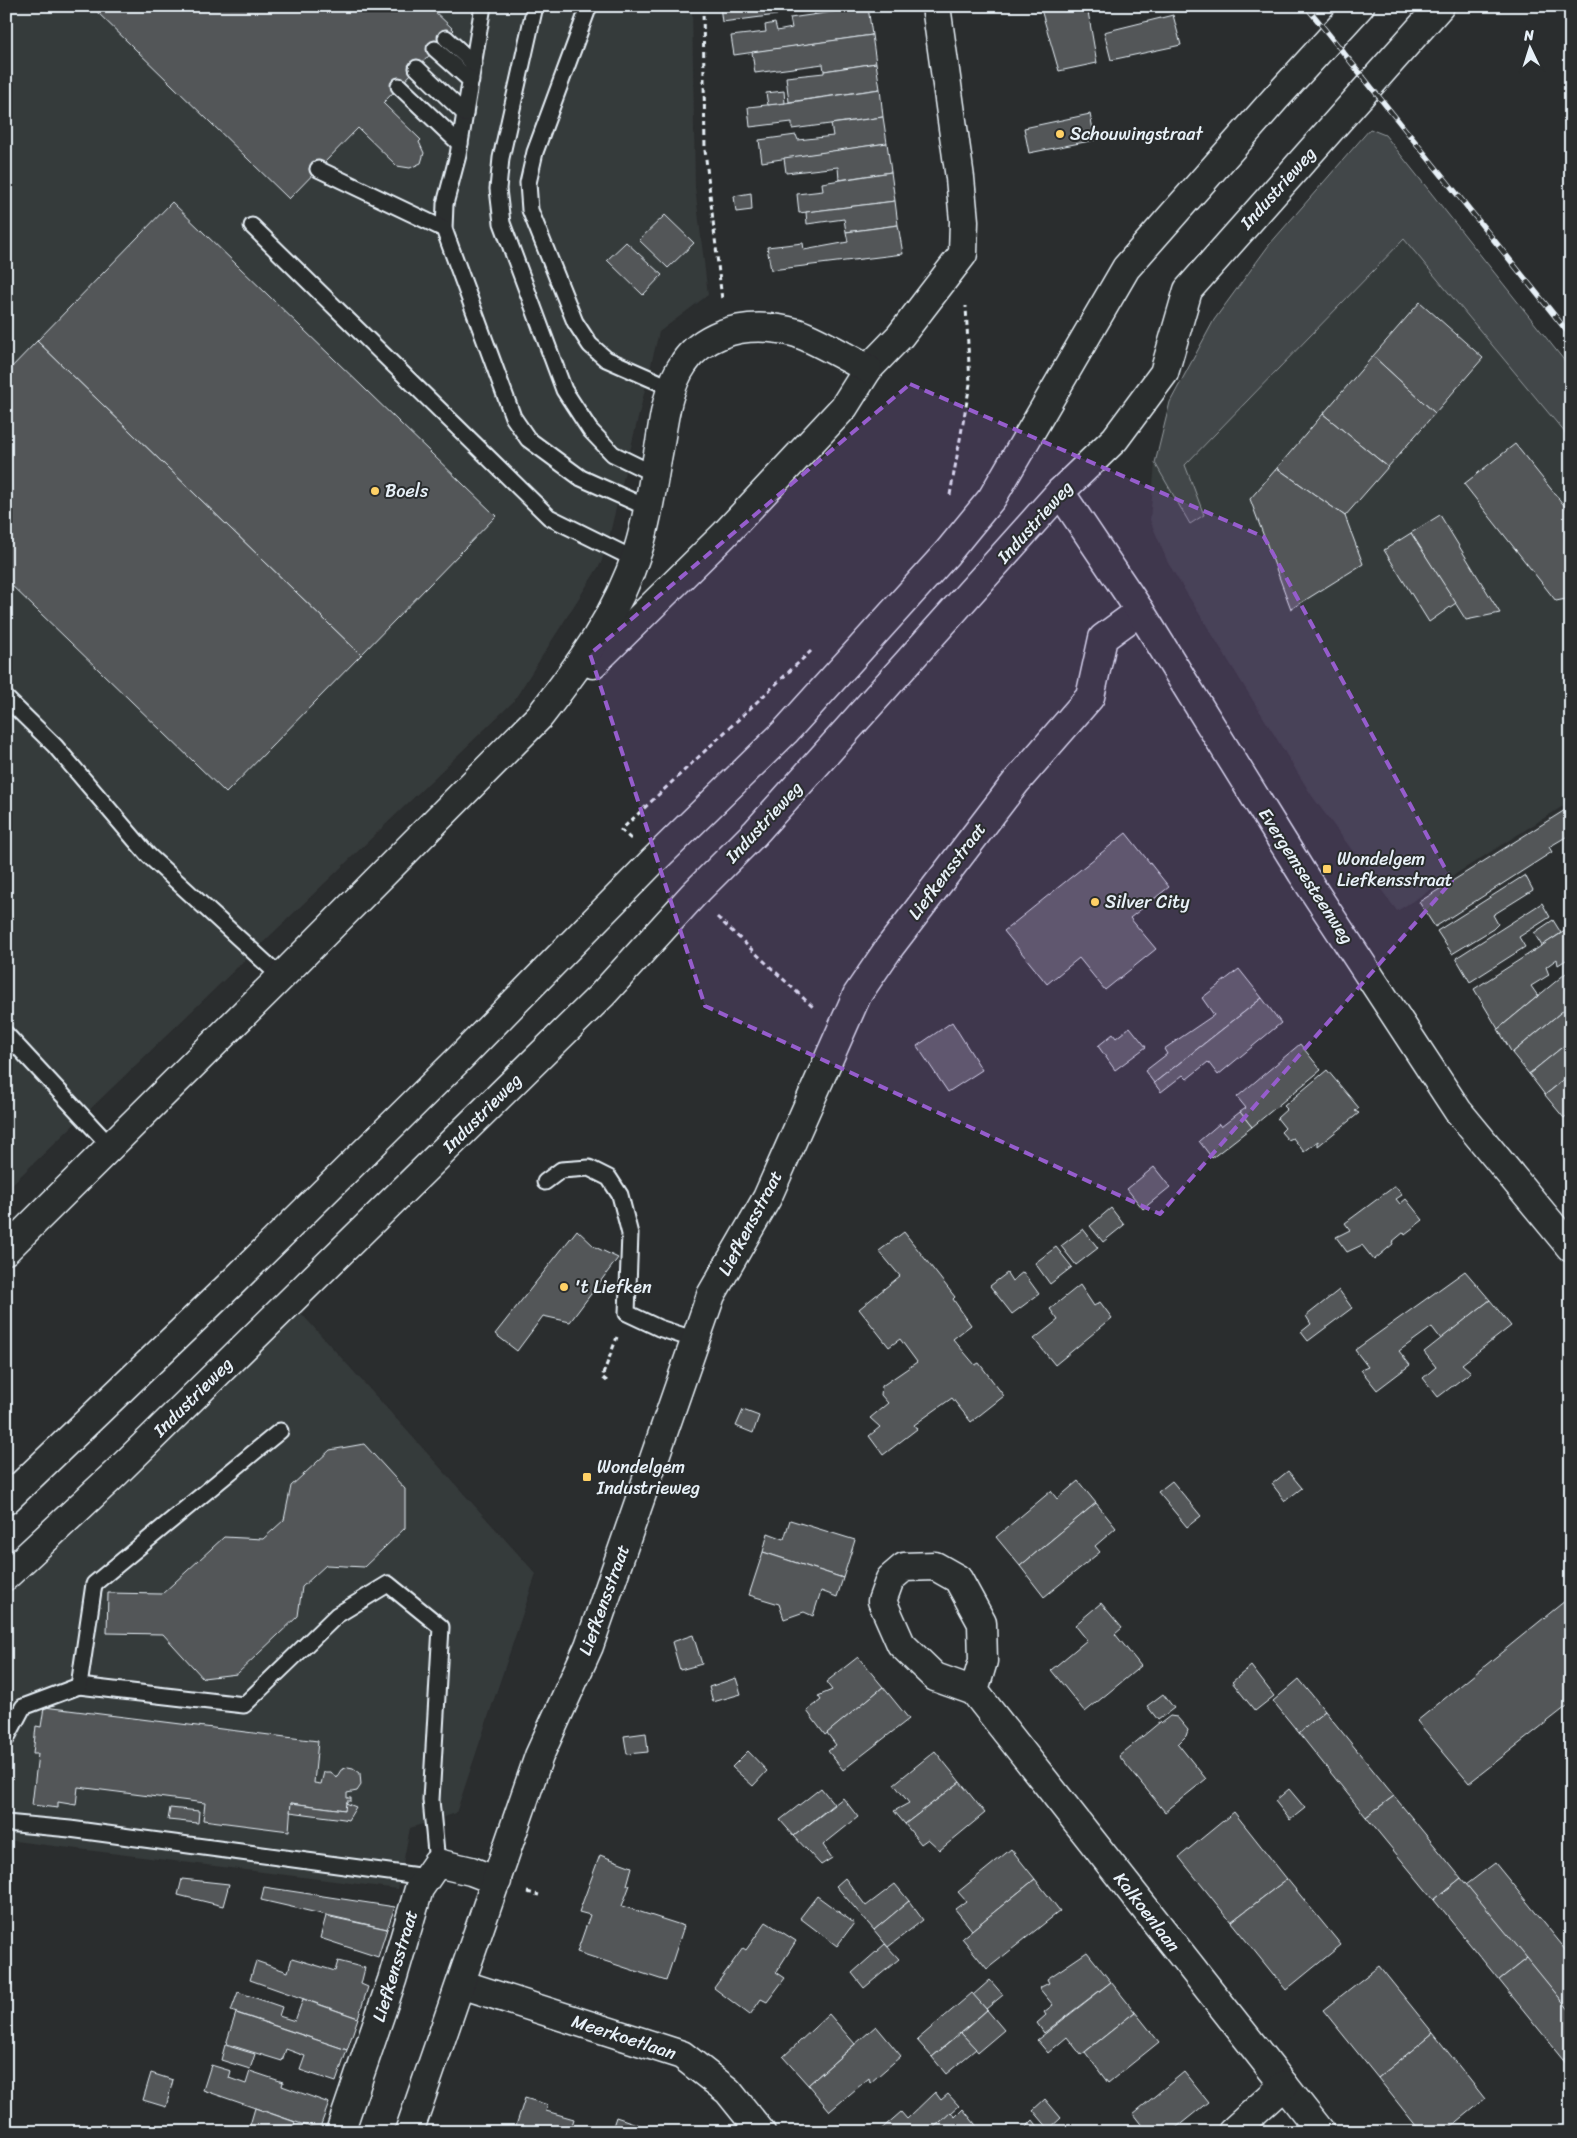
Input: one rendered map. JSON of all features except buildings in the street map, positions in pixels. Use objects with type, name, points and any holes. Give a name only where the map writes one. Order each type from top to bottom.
[{"type":"main road","points":[[6,1250],[540,716],[731,528],[844,407],[868,369],[900,336],[963,254],[964,221],[960,178],[936,6]]},
{"type":"main road","points":[[6,1500],[231,1284],[460,1058],[654,861],[785,732],[947,553],[992,498],[1126,268],[1360,6]]},
{"type":"main road","name":"Industrieweg","points":[[6,1576],[116,1474],[602,995],[694,895],[755,833],[1060,492],[1115,439],[1164,373],[1188,290],[1440,6]]},
{"type":"main road","points":[[540,716],[583,660],[617,604],[634,559],[648,508],[664,416],[672,388],[684,363],[706,341],[736,329],[764,327],[797,333],[868,369]]},
{"type":"main road","name":"Evergemsesteenweg","points":[[1060,492],[1140,611],[1302,873],[1458,1111],[1571,1248]]},
{"type":"main road","name":"Liefkensstraat","points":[[409,2132],[539,1756],[589,1646],[711,1295],[767,1198],[857,995],[888,948],[1016,782],[1090,697],[1103,638],[1140,611]]},
{"type":"main road","points":[[935,1566],[958,1579],[982,1623],[983,1661],[974,1691],[935,1677],[901,1644],[882,1601],[890,1579],[904,1567],[935,1566]]},
{"type":"main road","name":"Kalkoenlaan","points":[[974,1691],[1321,2132]]},
{"type":"main road","points":[[431,1870],[471,1871],[497,1881]]},
{"type":"main road","name":"Liefkensstraat","points":[[340,2132],[392,1980],[419,1889],[431,1870]]},
{"type":"main road","name":"Meerkoetlaan","points":[[461,1984],[682,2055],[728,2091],[761,2132]]},
{"type":"main road","points":[[1232,2132],[1284,2085]]},
{"type":"lane","points":[[483,6],[460,144],[445,204],[444,229],[513,417],[528,439],[581,478],[648,508]]},
{"type":"lane","points":[[536,6],[501,158],[498,189],[502,224],[564,390],[590,430],[613,454],[654,474]]},
{"type":"lane","points":[[589,6],[535,152],[528,183],[530,210],[575,322],[590,345],[606,359],[672,388]]},
{"type":"lane","points":[[446,38],[474,64]]},
{"type":"lane","points":[[435,49],[471,81]]},
{"type":"lane","points":[[417,68],[465,114]]},
{"type":"lane","points":[[399,86],[460,144]]},
{"type":"lane","points":[[318,169],[444,229]]},
{"type":"lane","points":[[252,226],[549,517],[634,559]]},
{"type":"lane","points":[[6,698],[55,746],[148,855],[281,977]]},
{"type":"lane","points":[[6,1034],[110,1146]]},
{"type":"lane","points":[[545,1182],[561,1170],[589,1168],[609,1178],[620,1195],[630,1234],[627,1313],[659,1328],[696,1340]]},
{"type":"lane","points":[[79,1686],[94,1584],[280,1431]]},
{"type":"lane","points":[[6,1739],[23,1707],[79,1686],[244,1705],[337,1615],[388,1584],[440,1627],[431,1800],[431,1870],[70,1828],[6,1823]]},
{"type":"path","points":[[703,6],[705,150],[726,333]]},
{"type":"path","points":[[607,1381],[602,1377],[627,1313]]},
{"type":"highlighted area","points":[[910,384],[1264,537],[1452,881],[1160,1214],[705,1006],[590,654]]},
{"type":"shaded area","points":[[6,6],[692,6],[695,187],[708,295],[659,332],[601,563],[513,702],[6,1190]]},
{"type":"shaded area","points":[[1370,129],[1385,135],[1571,369],[1571,440],[1404,239],[1185,465],[1204,515],[1190,524],[1155,463],[1170,402],[1214,320],[1269,245]]},
{"type":"shaded area","points":[[1404,238],[1571,440],[1571,801],[1397,911],[1312,796],[1168,563],[1150,520],[1155,463],[1185,465]]},
{"type":"shaded area","points":[[300,1312],[536,1574],[456,1813],[410,1828],[398,1889],[6,1840],[6,1592]]},
{"type":"railway","points":[[1306,6],[1571,336]]},
{"type":"place","name":"Schouwingstraat","points":[[1060,134]]},
{"type":"place","name":"Boels","points":[[375,491]]},
{"type":"place","name":"Wondelgem Liefkensstraat","points":[[1327,869]]},
{"type":"place","name":"Silver City","points":[[1095,902]]},
{"type":"place","name":"'t Liefken","points":[[564,1287]]},
{"type":"place","name":"Wondelgem Industrieweg","points":[[587,1477]]}]
